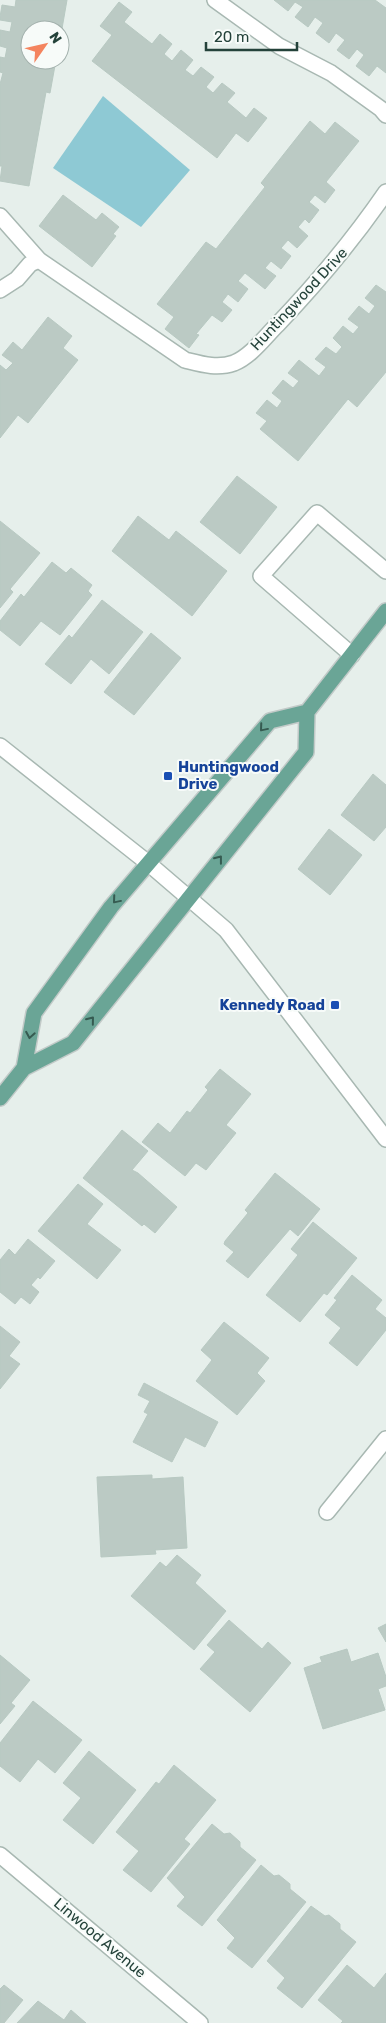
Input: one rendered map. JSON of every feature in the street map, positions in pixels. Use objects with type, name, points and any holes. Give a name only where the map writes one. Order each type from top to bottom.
[{"type":"main road","points":[[0,1098],[24,1068],[72,1043],[306,752],[308,712],[386,611]]},
{"type":"main road","points":[[24,1068],[34,1013],[111,907],[270,721],[308,712]]},
{"type":"street","points":[[215,0],[279,46],[331,72],[381,109],[386,115]]},
{"type":"street","name":"Huntingwood Drive","points":[[0,216],[39,260],[185,360],[209,366],[234,363],[251,352],[319,281],[358,234],[386,192]]},
{"type":"street","points":[[0,290],[17,278],[30,264],[39,260]]},
{"type":"street","points":[[352,655],[261,576],[317,513],[386,571]]},
{"type":"street","points":[[0,746],[148,863],[226,930],[386,1139]]},
{"type":"street","points":[[327,1512],[386,1439]]},
{"type":"street","name":"Linwood Avenue","points":[[0,1855],[200,2023]]},
{"type":"water","points":[[103,96],[190,170],[141,227],[53,168]]},
{"type":"building","points":[[16,0],[67,0],[64,20],[20,20],[20,70],[54,70],[50,93],[46,92],[29,186],[0,181],[2,166],[0,166],[0,84],[3,73],[0,72],[0,57],[5,58],[7,48],[0,46],[0,30],[10,32],[12,22],[0,20],[0,17],[2,5],[15,7]]},
{"type":"building","points":[[274,0],[375,0],[386,8],[386,73],[377,66],[369,76],[356,66],[364,55],[357,49],[349,59],[337,50],[345,40],[336,33],[329,43],[316,33],[323,23],[315,17],[308,27],[295,17],[303,7],[295,2],[288,11]]},
{"type":"building","points":[[119,2],[132,12],[124,22],[152,44],[160,34],[172,44],[164,54],[172,61],[181,50],[193,60],[185,70],[193,76],[201,67],[214,77],[206,87],[213,93],[222,83],[235,93],[227,102],[246,118],[254,108],[267,118],[248,142],[236,133],[217,158],[92,61],[112,35],[100,26]]},
{"type":"building","points":[[310,121],[325,134],[335,122],[359,141],[326,182],[335,190],[325,203],[315,195],[309,202],[319,210],[309,223],[305,219],[298,227],[308,236],[297,248],[288,240],[281,248],[291,256],[281,269],[271,261],[265,268],[276,276],[265,289],[245,273],[238,281],[248,289],[238,302],[228,294],[222,302],[232,310],[222,322],[212,315],[196,334],[199,335],[189,348],[165,329],[174,317],[157,304],[206,242],[216,249],[265,187],[261,183]]},
{"type":"building","points":[[63,195],[96,220],[102,213],[119,227],[113,234],[116,236],[92,267],[39,226]]},
{"type":"building","points":[[376,285],[386,292],[386,372],[357,407],[348,399],[298,461],[260,429],[267,421],[256,413],[267,400],[277,408],[282,401],[272,393],[283,380],[293,388],[299,381],[288,373],[299,360],[319,376],[326,367],[315,359],[326,347],[336,354],[342,347],[333,338],[343,326],[353,334],[359,327],[348,319],[359,306],[369,314],[375,306],[365,298]]},
{"type":"building","points":[[48,317],[72,336],[63,348],[78,360],[28,423],[18,415],[0,438],[0,365],[6,370],[13,363],[2,355],[13,342],[22,350]]},
{"type":"building","points":[[237,476],[277,507],[240,554],[200,522]]},
{"type":"building","points":[[138,516],[169,540],[176,531],[227,571],[192,616],[112,551]]},
{"type":"building","points":[[0,521],[40,553],[10,589],[13,592],[0,608]]},
{"type":"building","points":[[52,562],[66,573],[71,568],[92,585],[88,591],[92,595],[60,635],[41,621],[20,646],[0,630],[0,621],[21,594],[24,597]]},
{"type":"building","points":[[102,600],[143,632],[109,674],[91,659],[71,684],[45,664],[69,635],[72,638]]},
{"type":"building","points":[[151,633],[181,658],[134,715],[104,692]]},
{"type":"building","points":[[373,774],[386,785],[386,827],[374,841],[341,815]]},
{"type":"building","points":[[329,829],[362,855],[330,895],[298,869]]},
{"type":"building","points":[[220,1069],[251,1094],[226,1125],[236,1133],[206,1170],[196,1163],[185,1176],[142,1142],[158,1123],[170,1133],[187,1111],[190,1113],[208,1090],[205,1087]]},
{"type":"building","points":[[122,1130],[148,1151],[132,1170],[177,1207],[155,1233],[144,1224],[142,1226],[83,1178]]},
{"type":"building","points":[[275,1173],[320,1209],[298,1236],[290,1229],[248,1278],[226,1261],[234,1252],[224,1244],[248,1213],[245,1210]]},
{"type":"building","points":[[78,1184],[103,1204],[87,1224],[121,1250],[97,1279],[38,1231]]},
{"type":"building","points":[[313,1222],[357,1258],[327,1295],[324,1293],[300,1322],[266,1295],[298,1255],[291,1249]]},
{"type":"building","points":[[28,1239],[55,1261],[40,1279],[38,1277],[31,1285],[39,1292],[30,1304],[21,1297],[15,1304],[0,1292],[0,1260],[9,1249],[15,1255]]},
{"type":"building","points":[[352,1275],[382,1300],[375,1309],[386,1318],[386,1330],[357,1366],[329,1343],[341,1328],[325,1315],[337,1300],[334,1298]]},
{"type":"building","points":[[224,1322],[269,1358],[257,1373],[265,1381],[237,1415],[196,1381],[212,1360],[201,1350]]},
{"type":"building","points":[[0,1326],[20,1342],[9,1356],[20,1364],[0,1389]]},
{"type":"building","points":[[144,1383],[218,1422],[205,1447],[185,1437],[172,1462],[133,1442],[148,1414],[144,1412],[150,1401],[138,1395]]},
{"type":"building","points":[[152,1475],[152,1479],[183,1477],[187,1548],[155,1550],[156,1554],[101,1557],[97,1477]]},
{"type":"building","points":[[177,1555],[201,1575],[195,1583],[226,1611],[194,1650],[131,1596],[160,1562],[166,1567]]},
{"type":"building","points":[[229,1620],[262,1649],[268,1642],[291,1663],[250,1712],[200,1669],[215,1652],[207,1645]]},
{"type":"building","points":[[386,1624],[386,1642],[378,1628]]},
{"type":"building","points":[[347,1649],[351,1662],[378,1653],[386,1677],[386,1686],[378,1689],[385,1710],[323,1729],[304,1668],[322,1662],[320,1657]]},
{"type":"building","points":[[0,1655],[30,1680],[11,1703],[15,1706],[0,1724]]},
{"type":"building","points":[[33,1701],[82,1740],[55,1773],[38,1759],[20,1782],[0,1766],[0,1743]]},
{"type":"building","points":[[89,1751],[136,1790],[93,1844],[63,1820],[81,1798],[63,1783]]},
{"type":"building","points":[[174,1765],[216,1800],[184,1839],[190,1844],[151,1892],[123,1870],[139,1851],[116,1832],[156,1782],[159,1784]]},
{"type":"building","points":[[212,1824],[224,1834],[230,1833],[240,1842],[240,1847],[256,1860],[202,1926],[177,1906],[185,1897],[167,1878]]},
{"type":"building","points":[[261,1865],[274,1876],[279,1875],[290,1884],[290,1889],[306,1902],[252,1968],[227,1948],[235,1938],[217,1920]]},
{"type":"building","points":[[311,1906],[325,1916],[329,1915],[340,1924],[340,1929],[356,1942],[302,2008],[277,1988],[285,1978],[267,1961]]},
{"type":"building","points":[[347,1965],[374,1988],[386,1973],[386,2023],[341,2023],[343,2021],[318,2000]]},
{"type":"building","points":[[4,1985],[23,2000],[4,2023],[0,2023],[0,1989]]},
{"type":"building","points":[[38,2001],[64,2020],[71,2010],[86,2023],[17,2023]]},
{"type":"place","name":"Huntingwood Drive","points":[[168,776]]},
{"type":"place","name":"Kennedy Road","points":[[335,1005]]}]
